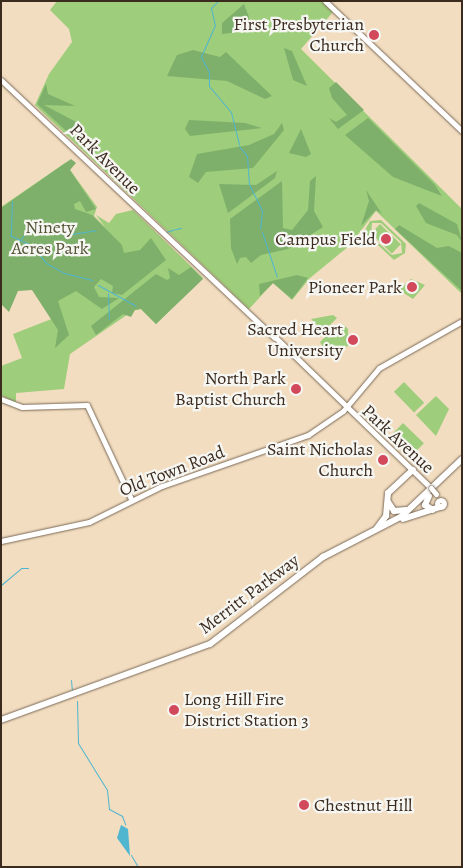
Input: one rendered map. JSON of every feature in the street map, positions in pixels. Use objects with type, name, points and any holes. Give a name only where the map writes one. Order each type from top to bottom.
[{"type":"highway","name":"Merritt Parkway","points":[[1,719],[202,648],[323,557],[368,535],[418,503],[462,459]]},
{"type":"highway","name":"Merritt Parkway","points":[[1,724],[203,650],[323,560],[438,500],[462,463]]},
{"type":"highway","points":[[368,535],[382,524],[387,495],[414,470]]},
{"type":"highway","points":[[399,483],[388,498],[390,509],[402,512],[418,503]]},
{"type":"highway","points":[[398,522],[438,500]]},
{"type":"main road","points":[[324,1],[462,132]]},
{"type":"main road","name":"Park Avenue","points":[[1,80],[188,259],[275,338],[345,409],[414,470],[431,488],[438,500]]},
{"type":"main road","name":"Old Town Road","points":[[1,541],[89,522],[131,499],[308,435],[345,409],[379,368],[435,340],[462,321]]},
{"type":"main road","points":[[1,398],[22,407],[87,405],[131,499]]},
{"type":"green space","points":[[57,1],[322,1],[333,12],[301,49],[462,209],[462,294],[376,211],[349,246],[310,278],[292,300],[273,283],[249,309],[35,105],[49,74],[72,42],[69,29],[50,10]]},
{"type":"green space","points":[[244,4],[249,17],[247,31],[222,34],[222,23]]},
{"type":"green space","points":[[284,48],[292,51],[307,86],[293,80]]},
{"type":"green space","points":[[193,50],[220,57],[226,52],[272,96],[265,99],[227,81],[167,76],[177,55]]},
{"type":"green space","points":[[336,82],[364,110],[338,129],[329,118],[336,122],[347,115],[332,98],[329,88]]},
{"type":"green space","points":[[46,84],[48,94],[75,106],[44,105],[80,124],[69,129],[77,141],[37,104]]},
{"type":"green space","points":[[368,118],[435,185],[442,196],[393,177],[345,135]]},
{"type":"green space","points":[[189,120],[245,123],[262,128],[190,136],[185,129]]},
{"type":"green space","points":[[282,123],[284,130],[253,168],[206,172],[198,183],[189,177],[197,154],[249,145],[274,134]]},
{"type":"green space","points":[[301,129],[311,154],[306,157],[289,153]]},
{"type":"green space","name":"Ninety Acres Park","points":[[71,159],[76,163],[70,170],[96,209],[86,212],[80,201],[74,204],[75,209],[92,215],[122,245],[124,253],[140,250],[151,238],[166,260],[122,295],[112,293],[113,286],[101,279],[94,287],[99,297],[119,298],[102,309],[76,291],[58,301],[69,335],[55,348],[58,330],[32,290],[18,291],[9,312],[1,304],[1,208]]},
{"type":"green space","name":"Ninety Acres Park","points":[[65,163],[97,207],[94,216],[105,227],[96,215],[109,223],[116,214],[133,210],[203,278],[156,324],[141,309],[134,310],[70,354],[64,389],[16,393],[16,403],[1,395],[1,366],[22,358],[13,334],[54,318],[30,284],[1,294],[1,207]]},
{"type":"green space","points":[[277,171],[275,178],[228,213],[219,184],[256,185]]},
{"type":"green space","points":[[316,176],[314,211],[323,227],[288,249],[261,255],[251,263],[246,257],[240,258],[237,264],[231,248],[230,219],[282,181],[283,228],[292,230],[308,210],[310,181]]},
{"type":"green space","points":[[366,190],[382,214],[376,210],[361,226],[369,201]]},
{"type":"green space","points":[[419,203],[457,224],[462,242],[457,235],[426,223],[416,206]]},
{"type":"green space","points":[[381,220],[406,244],[405,253],[394,260],[364,232],[370,221]],"holes":[[[372,223],[381,223],[401,242],[402,253],[392,255],[371,236]]]},
{"type":"green space","name":"Campus Field","points":[[380,224],[401,244],[392,253],[371,233]]},
{"type":"green space","points":[[399,225],[437,248],[449,246],[462,253],[462,291],[395,229]]},
{"type":"green space","points":[[191,267],[203,279],[156,324],[141,309],[135,310],[131,317],[123,314],[96,335],[91,326],[156,274],[167,280],[170,278],[168,268],[179,275]]},
{"type":"green space","points":[[297,275],[308,278],[292,299],[273,283],[260,296],[259,284]]},
{"type":"green space","name":"Pioneer Park","points":[[411,279],[425,285],[413,299],[399,290]]},
{"type":"green space","points":[[333,315],[337,318],[327,328],[334,335],[343,324],[348,329],[348,346],[329,357],[320,342],[327,335],[311,319]]},
{"type":"green space","points":[[404,382],[424,403],[414,413],[394,392]]},
{"type":"green space","points":[[436,396],[449,409],[436,436],[416,415]]},
{"type":"green space","points":[[403,423],[424,443],[411,456],[390,436]]},
{"type":"water","points":[[121,825],[128,829],[130,856],[117,838]]},
{"type":"waterway","points":[[218,1],[211,8],[215,25],[201,57],[209,72],[209,86],[231,112],[239,144]]},
{"type":"waterway","points":[[239,146],[247,156],[249,183]]},
{"type":"waterway","points":[[249,184],[262,211],[260,229]]},
{"type":"waterway","points":[[12,201],[11,236],[31,245],[46,263],[64,273],[92,280]]},
{"type":"waterway","points":[[21,239],[26,232],[47,228],[65,235],[96,230]]},
{"type":"waterway","points":[[176,229],[181,228]]},
{"type":"waterway","points":[[166,232],[175,229]]},
{"type":"waterway","points":[[262,232],[277,277]]},
{"type":"waterway","points":[[98,285],[136,306]]},
{"type":"waterway","points":[[108,293],[109,319]]},
{"type":"waterway","points":[[1,585],[21,568],[28,568]]},
{"type":"waterway","points":[[71,680],[72,691]]},
{"type":"waterway","points":[[77,701],[78,743],[107,790],[109,809],[122,816],[125,824]]},
{"type":"waterway","points":[[131,855],[138,867]]},
{"type":"place","name":"First Presbyterian Church","points":[[374,35]]},
{"type":"place","name":"Campus Field","points":[[386,239]]},
{"type":"place","name":"Pioneer Park","points":[[412,287]]},
{"type":"place","name":"Sacred Heart University","points":[[353,340]]},
{"type":"place","name":"North Park Baptist Church","points":[[296,389]]},
{"type":"place","name":"Saint Nicholas Church","points":[[383,460]]},
{"type":"place","name":"Long Hill Fire District Station 3","points":[[174,710]]},
{"type":"place","name":"Chestnut Hill","points":[[304,805]]}]
